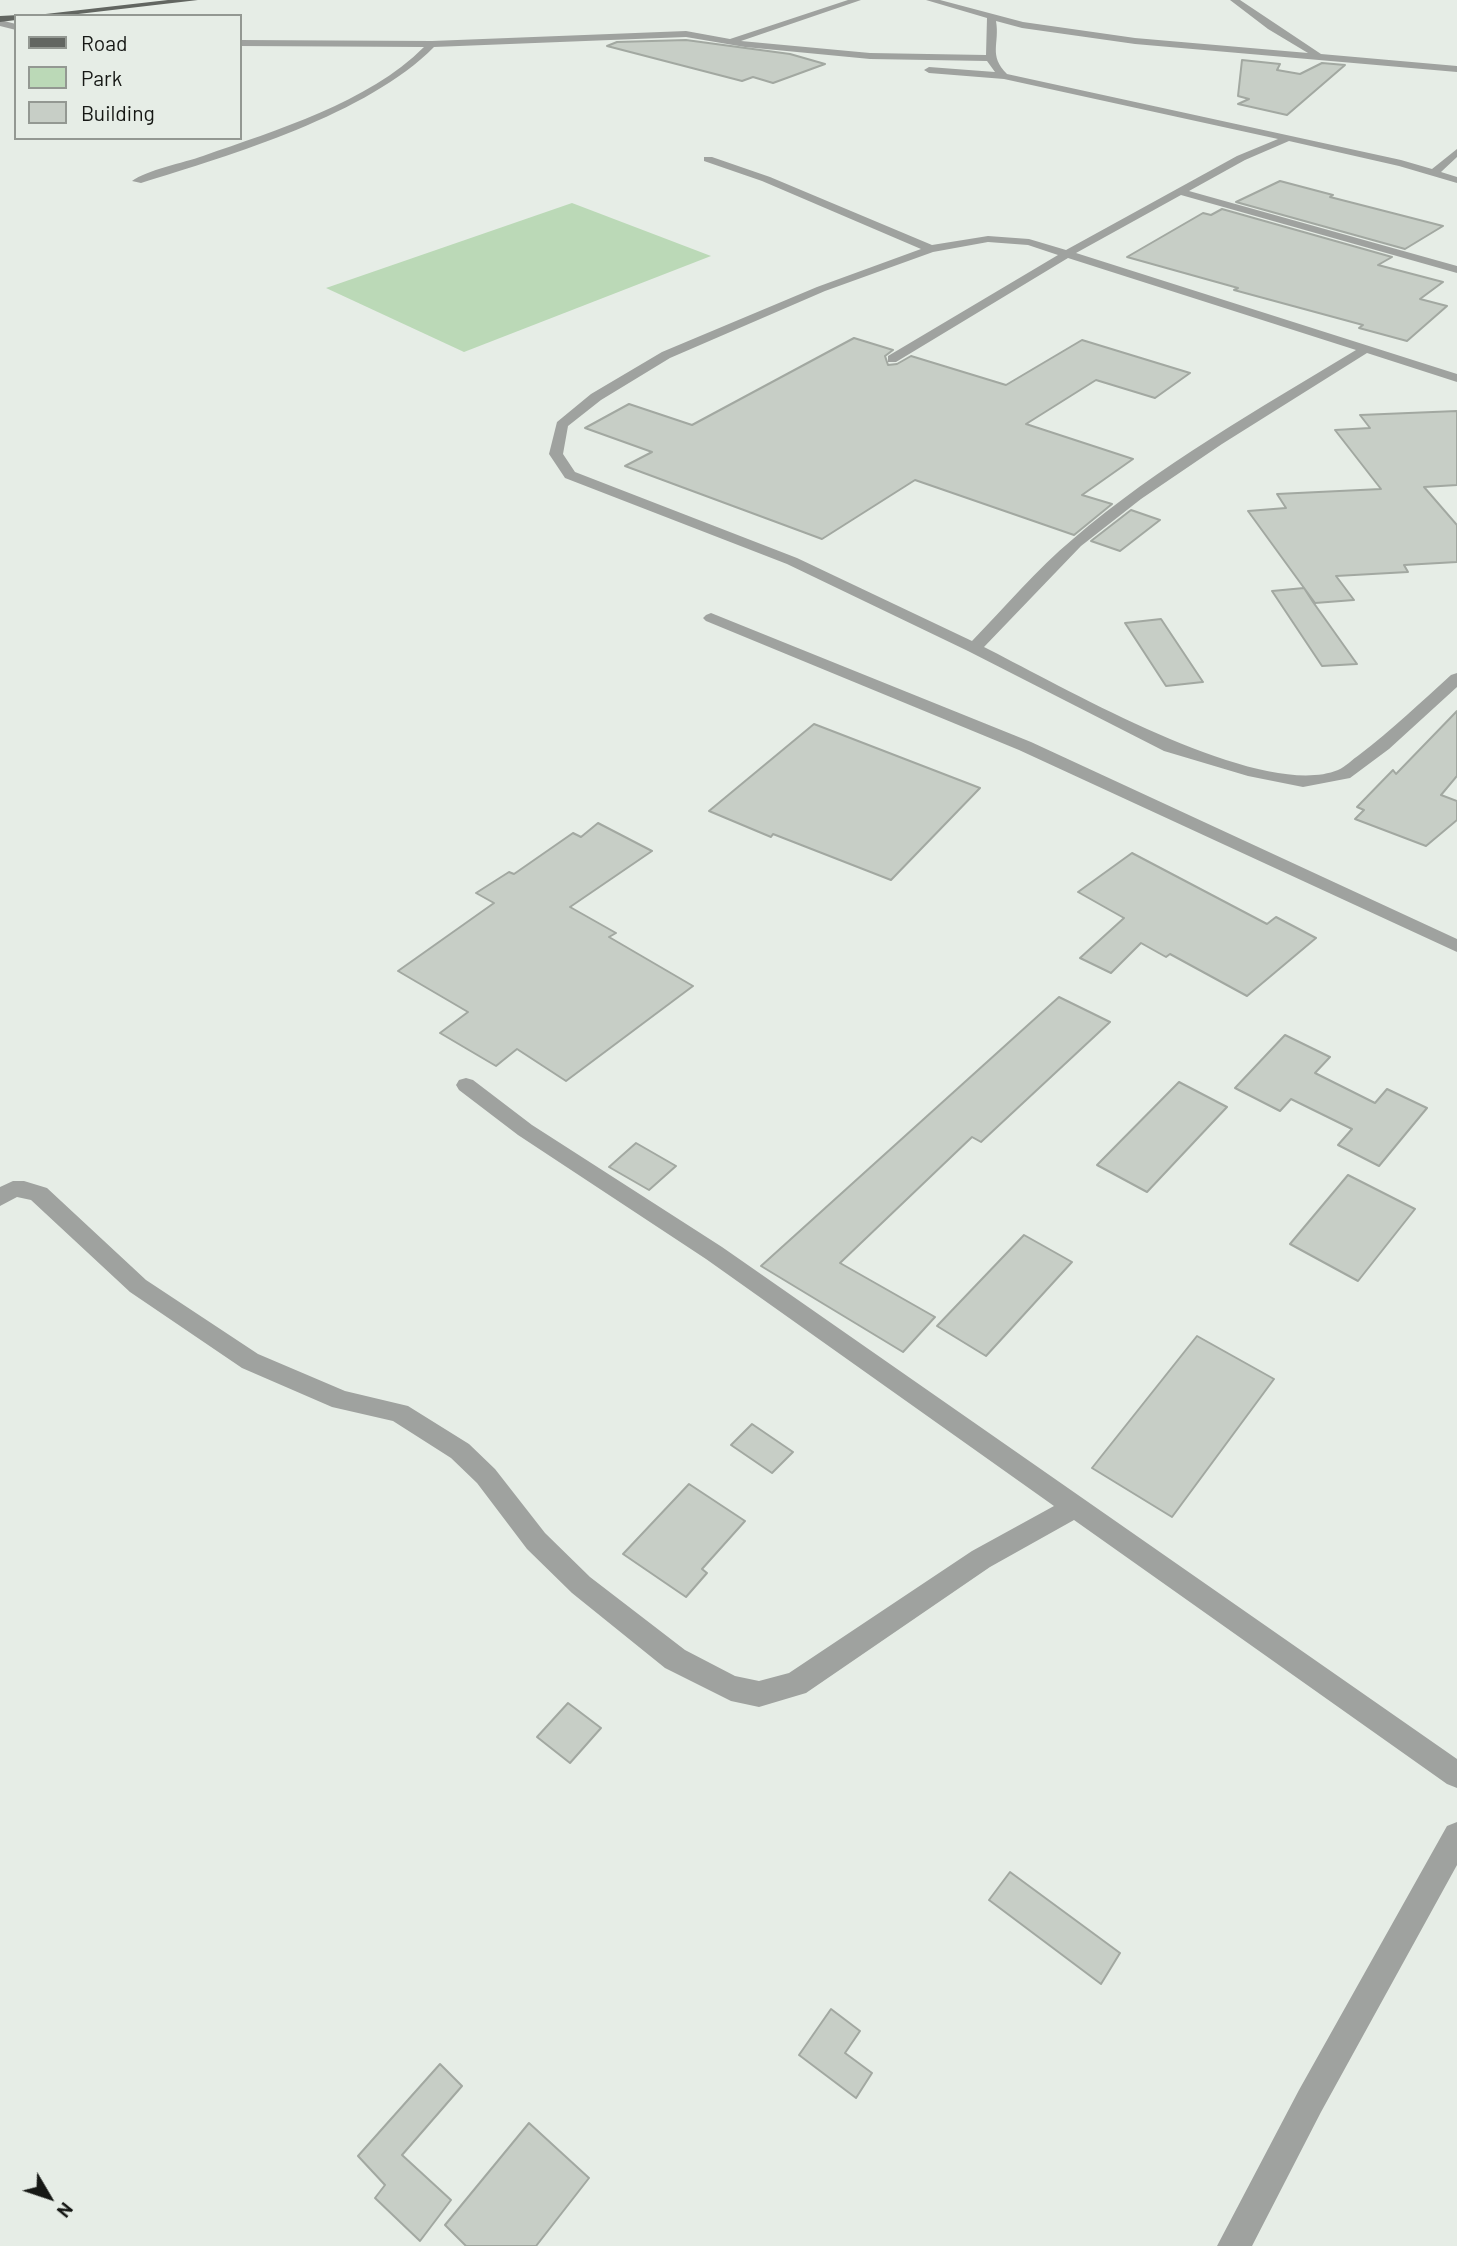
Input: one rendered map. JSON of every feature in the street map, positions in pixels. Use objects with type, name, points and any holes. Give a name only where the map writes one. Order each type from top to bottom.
[{"type":"main road","points":[[52,14],[194,0]]},
{"type":"street","points":[[729,42],[765,27],[857,0]]},
{"type":"street","points":[[930,0],[1022,24],[1135,41],[1457,69]]},
{"type":"street","points":[[1234,0],[1271,27],[1324,59]]},
{"type":"street","points":[[991,16],[994,29],[989,58],[1004,76]]},
{"type":"street","points":[[242,43],[432,44],[686,34],[729,42],[870,56],[930,60],[989,58]]},
{"type":"street","points":[[137,181],[210,158],[371,92],[417,61],[432,44]]},
{"type":"street","points":[[870,56],[924,70],[1004,76],[1457,180]]},
{"type":"street","points":[[892,359],[1067,254],[1241,158],[1285,140]]},
{"type":"street","points":[[1434,173],[1457,152]]},
{"type":"street","points":[[708,159],[766,179],[931,249]]},
{"type":"street","points":[[1182,192],[1457,270]]},
{"type":"street","points":[[1457,378],[1067,254],[1011,239],[988,239],[931,249],[821,289],[666,355],[596,397],[562,425],[556,454],[570,475],[792,561],[974,648],[1170,747],[1248,771],[1303,782],[1344,774],[1383,745],[1457,678]]},
{"type":"street","points":[[974,648],[1076,543],[1136,496],[1217,441],[1364,350]]},
{"type":"street","points":[[711,618],[1026,746],[1457,946]]},
{"type":"street","points":[[466,1085],[525,1130],[714,1253],[1457,1775]]},
{"type":"street","points":[[0,1198],[13,1189],[39,1194],[138,1286],[250,1361],[341,1400],[399,1413],[460,1451],[486,1476],[536,1541],[581,1585],[675,1660],[731,1688],[759,1694],[796,1684],[1024,1532],[1076,1507]]},
{"type":"street","points":[[1234,2246],[1310,2101],[1457,1836]]},
{"type":"green space","points":[[572,203],[711,256],[464,352],[326,288]]},
{"type":"building","points":[[686,40],[790,54],[825,64],[773,83],[753,77],[742,81],[607,46],[617,42]]},
{"type":"building","points":[[1242,60],[1280,64],[1277,70],[1300,74],[1322,63],[1345,65],[1287,115],[1238,104],[1249,99],[1238,96]]},
{"type":"building","points":[[1280,181],[1333,195],[1330,197],[1443,226],[1405,249],[1236,202]]},
{"type":"building","points":[[1222,209],[1392,257],[1378,265],[1443,282],[1420,299],[1447,306],[1407,341],[1359,328],[1363,325],[1127,257],[1203,213],[1211,215]]},
{"type":"building","points":[[854,338],[893,350],[885,356],[888,365],[897,364],[911,356],[1006,385],[1082,340],[1190,373],[1155,398],[1096,380],[1026,424],[1133,459],[1082,495],[1112,504],[1074,535],[915,480],[822,539],[625,466],[652,452],[585,428],[629,404],[692,425]]},
{"type":"building","points":[[1457,411],[1457,485],[1424,487],[1457,525],[1457,562],[1404,565],[1408,572],[1336,576],[1354,600],[1315,603],[1248,511],[1286,508],[1277,494],[1381,489],[1335,430],[1370,428],[1360,415]]},
{"type":"building","points":[[1131,510],[1160,520],[1120,551],[1091,541]]},
{"type":"building","points":[[1304,588],[1357,664],[1322,666],[1272,591]]},
{"type":"building","points":[[1161,619],[1203,682],[1166,686],[1125,623]]},
{"type":"building","points":[[1457,711],[1457,776],[1441,795],[1457,801],[1457,820],[1426,846],[1355,819],[1364,810],[1357,807],[1393,770],[1396,774]]},
{"type":"building","points":[[814,724],[980,788],[891,880],[773,834],[771,837],[709,811]]},
{"type":"building","points":[[598,823],[652,851],[570,907],[616,933],[609,937],[693,986],[566,1081],[517,1049],[496,1066],[440,1033],[468,1012],[398,971],[494,903],[476,893],[509,872],[514,874],[573,833],[581,837]]},
{"type":"building","points":[[1132,853],[1267,924],[1276,917],[1316,938],[1247,996],[1170,954],[1166,957],[1141,943],[1111,973],[1080,958],[1124,918],[1078,892]]},
{"type":"building","points":[[1059,997],[1110,1022],[981,1142],[972,1137],[840,1263],[935,1317],[903,1352],[761,1266]]},
{"type":"building","points":[[1285,1035],[1330,1057],[1315,1073],[1375,1103],[1387,1089],[1427,1108],[1379,1166],[1338,1145],[1352,1129],[1291,1099],[1280,1111],[1235,1088]]},
{"type":"building","points":[[1179,1082],[1227,1107],[1147,1192],[1097,1165]]},
{"type":"building","points":[[636,1143],[676,1166],[649,1190],[609,1167]]},
{"type":"building","points":[[1348,1175],[1415,1209],[1358,1281],[1290,1244]]},
{"type":"building","points":[[1024,1235],[1072,1262],[986,1356],[937,1326]]},
{"type":"building","points":[[1197,1336],[1274,1379],[1172,1517],[1092,1468]]},
{"type":"building","points":[[752,1424],[793,1452],[772,1473],[731,1445]]},
{"type":"building","points":[[689,1484],[745,1521],[702,1569],[707,1573],[686,1597],[623,1554]]},
{"type":"building","points":[[568,1703],[601,1728],[570,1763],[537,1737]]},
{"type":"building","points":[[1010,1872],[1120,1953],[1101,1984],[989,1900]]},
{"type":"building","points":[[831,2009],[860,2031],[845,2053],[872,2073],[856,2098],[799,2055]]},
{"type":"building","points":[[440,2064],[462,2086],[402,2155],[451,2200],[420,2241],[375,2198],[385,2185],[358,2156]]},
{"type":"building","points":[[529,2123],[589,2178],[536,2246],[466,2246],[445,2225]]}]
